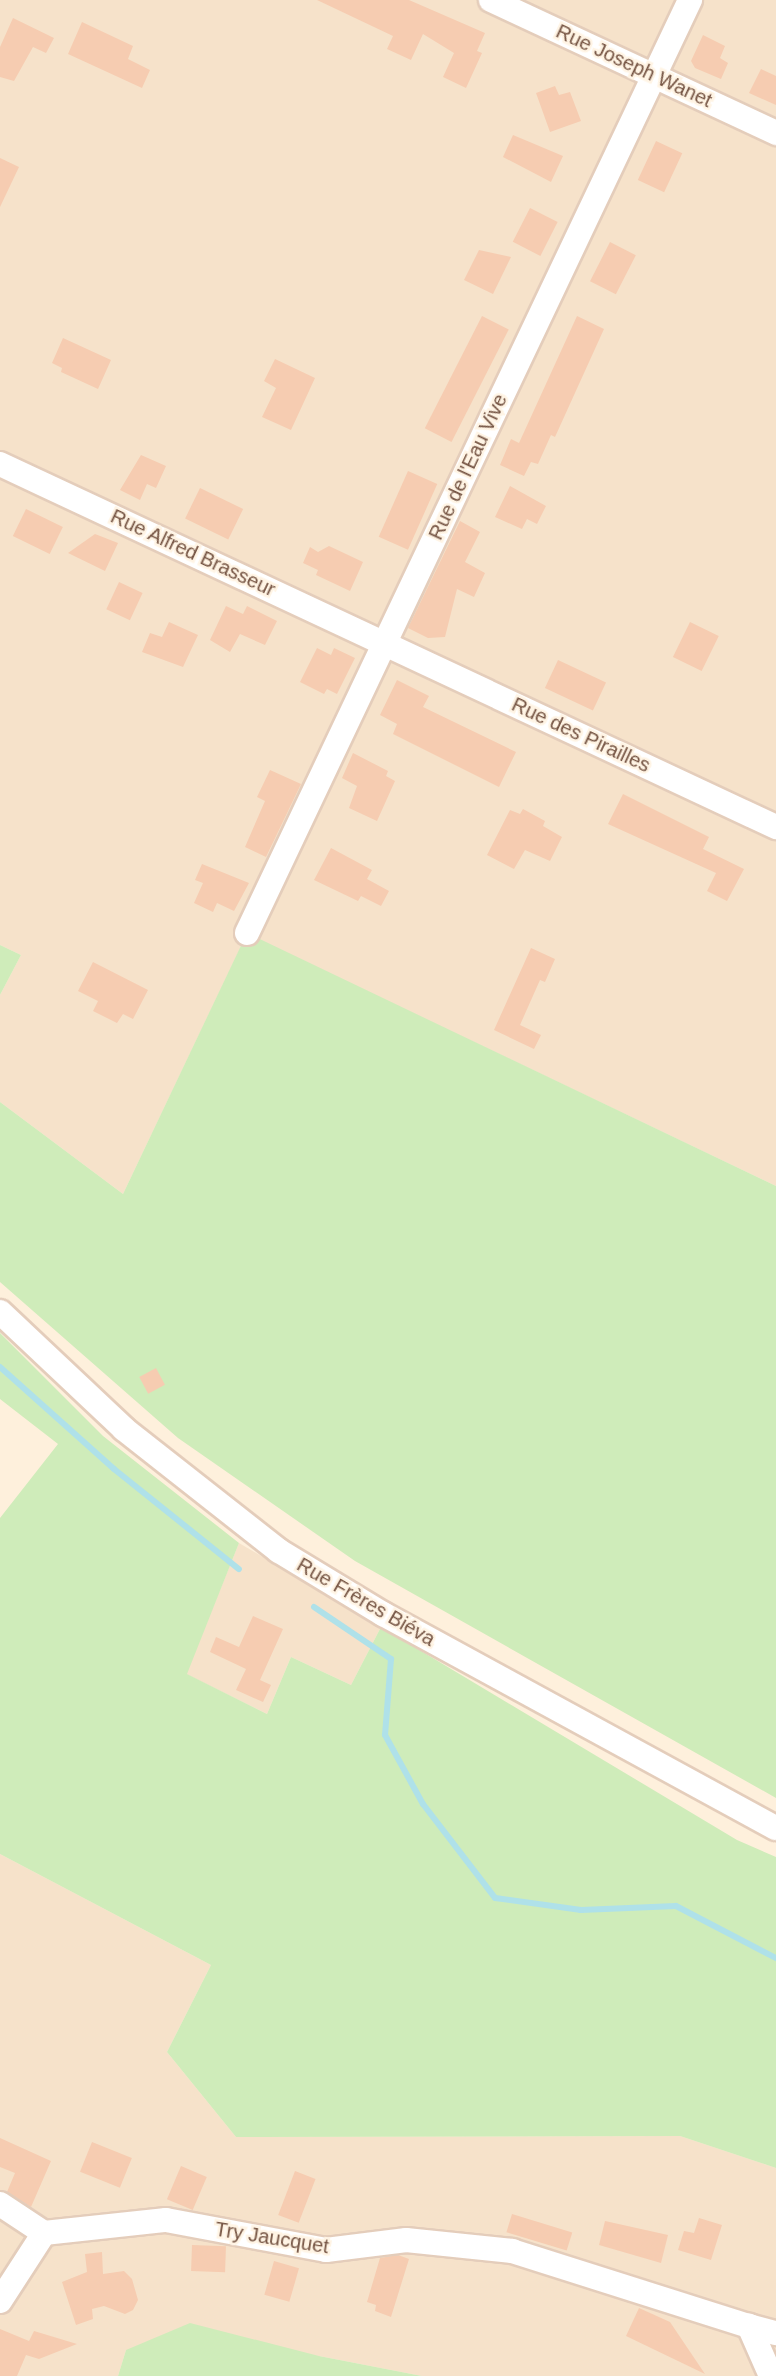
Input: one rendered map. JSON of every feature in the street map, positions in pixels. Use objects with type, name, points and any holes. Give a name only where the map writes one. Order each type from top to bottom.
[{"type":"street","name":"Rue Joseph Wanet","points":[[491,0],[776,133]]},
{"type":"street","name":"Rue de l'Eau Vive","points":[[247,933],[690,0]]},
{"type":"street","name":"Rue Alfred Brasseur","points":[[0,464],[385,642]]},
{"type":"street","name":"Rue des Pirailles","points":[[385,642],[776,827]]},
{"type":"street","name":"Rue Frères Biéva","points":[[0,1312],[124,1429],[279,1551],[383,1614],[776,1828]]},
{"type":"street","points":[[0,2204],[44,2233],[0,2301]]},
{"type":"street","name":"Try Jaucquet","points":[[44,2233],[166,2220],[326,2250],[406,2240],[512,2251],[776,2333]]},
{"type":"street","points":[[749,2326],[771,2376]]},
{"type":"shaded area","points":[[0,0],[776,0],[776,1186],[247,934],[123,1194],[0,1102],[0,995],[21,955],[0,945]]},
{"type":"shaded area","points":[[239,1543],[381,1627],[351,1685],[291,1657],[267,1714],[186,1674]]},
{"type":"shaded area","points":[[0,1854],[211,1965],[167,2052],[236,2137],[680,2136],[776,2168],[776,2376],[422,2376],[319,2356],[126,2350],[118,2376],[0,2376]]},
{"type":"green space","points":[[247,933],[776,1186],[776,1798],[355,1561],[178,1438],[0,1282],[0,1102],[123,1194]]},
{"type":"green space","points":[[0,945],[21,955],[0,995]]},
{"type":"green space","points":[[0,1333],[103,1436],[239,1543],[187,1674],[267,1714],[291,1657],[351,1685],[381,1627],[737,1840],[776,1857],[776,2168],[680,2136],[236,2137],[167,2052],[211,1965],[0,1854],[0,1518],[58,1444],[0,1399]]},
{"type":"green space","points":[[190,2323],[319,2356],[422,2376],[118,2376],[126,2350]]},
{"type":"building","points":[[317,0],[409,0],[485,33],[477,51],[482,53],[466,88],[443,77],[454,53],[423,34],[411,60],[387,49],[393,36]]},
{"type":"building","points":[[13,18],[54,38],[46,53],[33,47],[14,81],[0,77],[0,47]]},
{"type":"building","points":[[82,22],[133,46],[128,59],[150,70],[142,88],[68,54]]},
{"type":"building","points":[[703,35],[725,46],[720,58],[728,63],[721,79],[695,68],[691,61]]},
{"type":"building","points":[[761,69],[776,76],[776,105],[749,93]]},
{"type":"building","points":[[555,86],[559,95],[570,92],[581,121],[550,132],[536,93]]},
{"type":"building","points":[[513,135],[563,156],[551,182],[503,157]]},
{"type":"building","points":[[656,141],[682,153],[664,192],[638,180]]},
{"type":"building","points":[[0,158],[19,167],[0,207]]},
{"type":"building","points":[[530,208],[558,222],[540,256],[513,242]]},
{"type":"building","points":[[610,242],[636,255],[616,294],[590,281]]},
{"type":"building","points":[[479,250],[511,257],[493,294],[464,280]]},
{"type":"building","points":[[482,316],[509,330],[452,442],[425,428]]},
{"type":"building","points":[[577,316],[604,329],[555,437],[551,435],[538,464],[531,462],[524,476],[500,465],[511,439],[519,443]]},
{"type":"building","points":[[63,338],[111,360],[98,389],[61,372],[62,368],[52,363]]},
{"type":"building","points":[[275,359],[315,378],[291,430],[262,417],[276,388],[264,381]]},
{"type":"building","points":[[141,455],[166,466],[156,488],[147,484],[140,500],[120,490]]},
{"type":"building","points":[[408,471],[437,484],[408,550],[379,537]]},
{"type":"building","points":[[510,486],[546,506],[537,524],[527,519],[522,529],[495,517]]},
{"type":"building","points":[[200,488],[243,509],[228,540],[185,519]]},
{"type":"building","points":[[26,509],[63,527],[50,554],[13,536]]},
{"type":"building","points":[[460,521],[480,532],[465,562],[485,573],[474,597],[457,589],[445,637],[428,638],[408,628]]},
{"type":"building","points":[[95,534],[118,543],[105,571],[68,553]]},
{"type":"building","points":[[329,546],[363,562],[350,591],[316,575],[318,570],[303,563],[310,547],[318,552]]},
{"type":"building","points":[[119,582],[143,593],[130,620],[106,609]]},
{"type":"building","points":[[226,606],[243,614],[247,606],[277,621],[265,645],[240,634],[230,652],[210,640]]},
{"type":"building","points":[[169,622],[198,635],[183,667],[142,652],[150,633],[162,637]]},
{"type":"building","points":[[690,622],[719,636],[702,671],[673,657]]},
{"type":"building","points":[[317,648],[331,655],[334,648],[355,658],[337,694],[327,689],[324,694],[300,682]]},
{"type":"building","points":[[558,660],[606,682],[593,710],[545,688]]},
{"type":"building","points":[[397,680],[429,696],[423,707],[516,752],[499,787],[393,734],[397,724],[380,715]]},
{"type":"building","points":[[353,753],[388,771],[386,776],[395,781],[377,821],[349,808],[357,786],[342,778]]},
{"type":"building","points":[[270,770],[301,784],[266,857],[245,847],[265,801],[257,797]]},
{"type":"building","points":[[623,794],[709,837],[703,849],[744,869],[727,901],[707,891],[716,873],[608,824]]},
{"type":"building","points":[[523,809],[545,821],[543,826],[562,837],[550,861],[525,850],[514,869],[487,855],[510,810],[520,814]]},
{"type":"building","points":[[331,848],[372,870],[367,879],[389,891],[381,906],[361,896],[358,901],[314,880]]},
{"type":"building","points":[[202,864],[249,883],[234,911],[217,903],[213,912],[194,903],[203,883],[195,880]]},
{"type":"building","points":[[531,948],[555,959],[545,982],[540,980],[520,1025],[541,1035],[534,1049],[494,1030]]},
{"type":"building","points":[[93,962],[148,990],[133,1019],[123,1014],[117,1023],[93,1011],[98,1001],[78,991]]},
{"type":"building","points":[[156,1368],[165,1385],[148,1394],[139,1377]]},
{"type":"building","points":[[253,1616],[283,1629],[260,1680],[271,1685],[263,1702],[236,1690],[246,1669],[210,1652],[216,1637],[239,1647]]},
{"type":"building","points":[[0,2138],[51,2161],[31,2207],[7,2192],[15,2173],[0,2167]]},
{"type":"building","points":[[92,2142],[132,2158],[120,2188],[80,2172]]},
{"type":"building","points":[[181,2166],[207,2177],[193,2210],[167,2199]]},
{"type":"building","points":[[295,2171],[316,2179],[299,2223],[278,2215]]},
{"type":"building","points":[[512,2214],[572,2232],[567,2251],[506,2232]]},
{"type":"building","points":[[699,2218],[722,2225],[711,2260],[678,2250],[684,2231],[694,2233]]},
{"type":"building","points":[[605,2221],[668,2235],[661,2263],[599,2245]]},
{"type":"building","points":[[192,2245],[226,2246],[225,2272],[191,2271]]},
{"type":"building","points":[[102,2252],[103,2274],[124,2271],[132,2279],[138,2300],[133,2310],[125,2314],[104,2306],[92,2309],[93,2319],[76,2325],[62,2282],[87,2272],[85,2254]]},
{"type":"building","points":[[398,2255],[409,2259],[391,2317],[375,2311],[376,2305],[367,2302],[380,2258]]},
{"type":"building","points":[[274,2261],[299,2268],[289,2302],[264,2295]]},
{"type":"building","points":[[639,2308],[670,2322],[705,2374],[626,2336]]},
{"type":"building","points":[[0,2329],[29,2341],[34,2331],[77,2344],[39,2359],[26,2355],[17,2376],[0,2376]]},
{"type":"waterway","points":[[0,1367],[114,1469],[239,1569]]},
{"type":"waterway","points":[[314,1607],[391,1659],[385,1735],[423,1804],[495,1898],[581,1910],[676,1906],[776,1958]]}]
